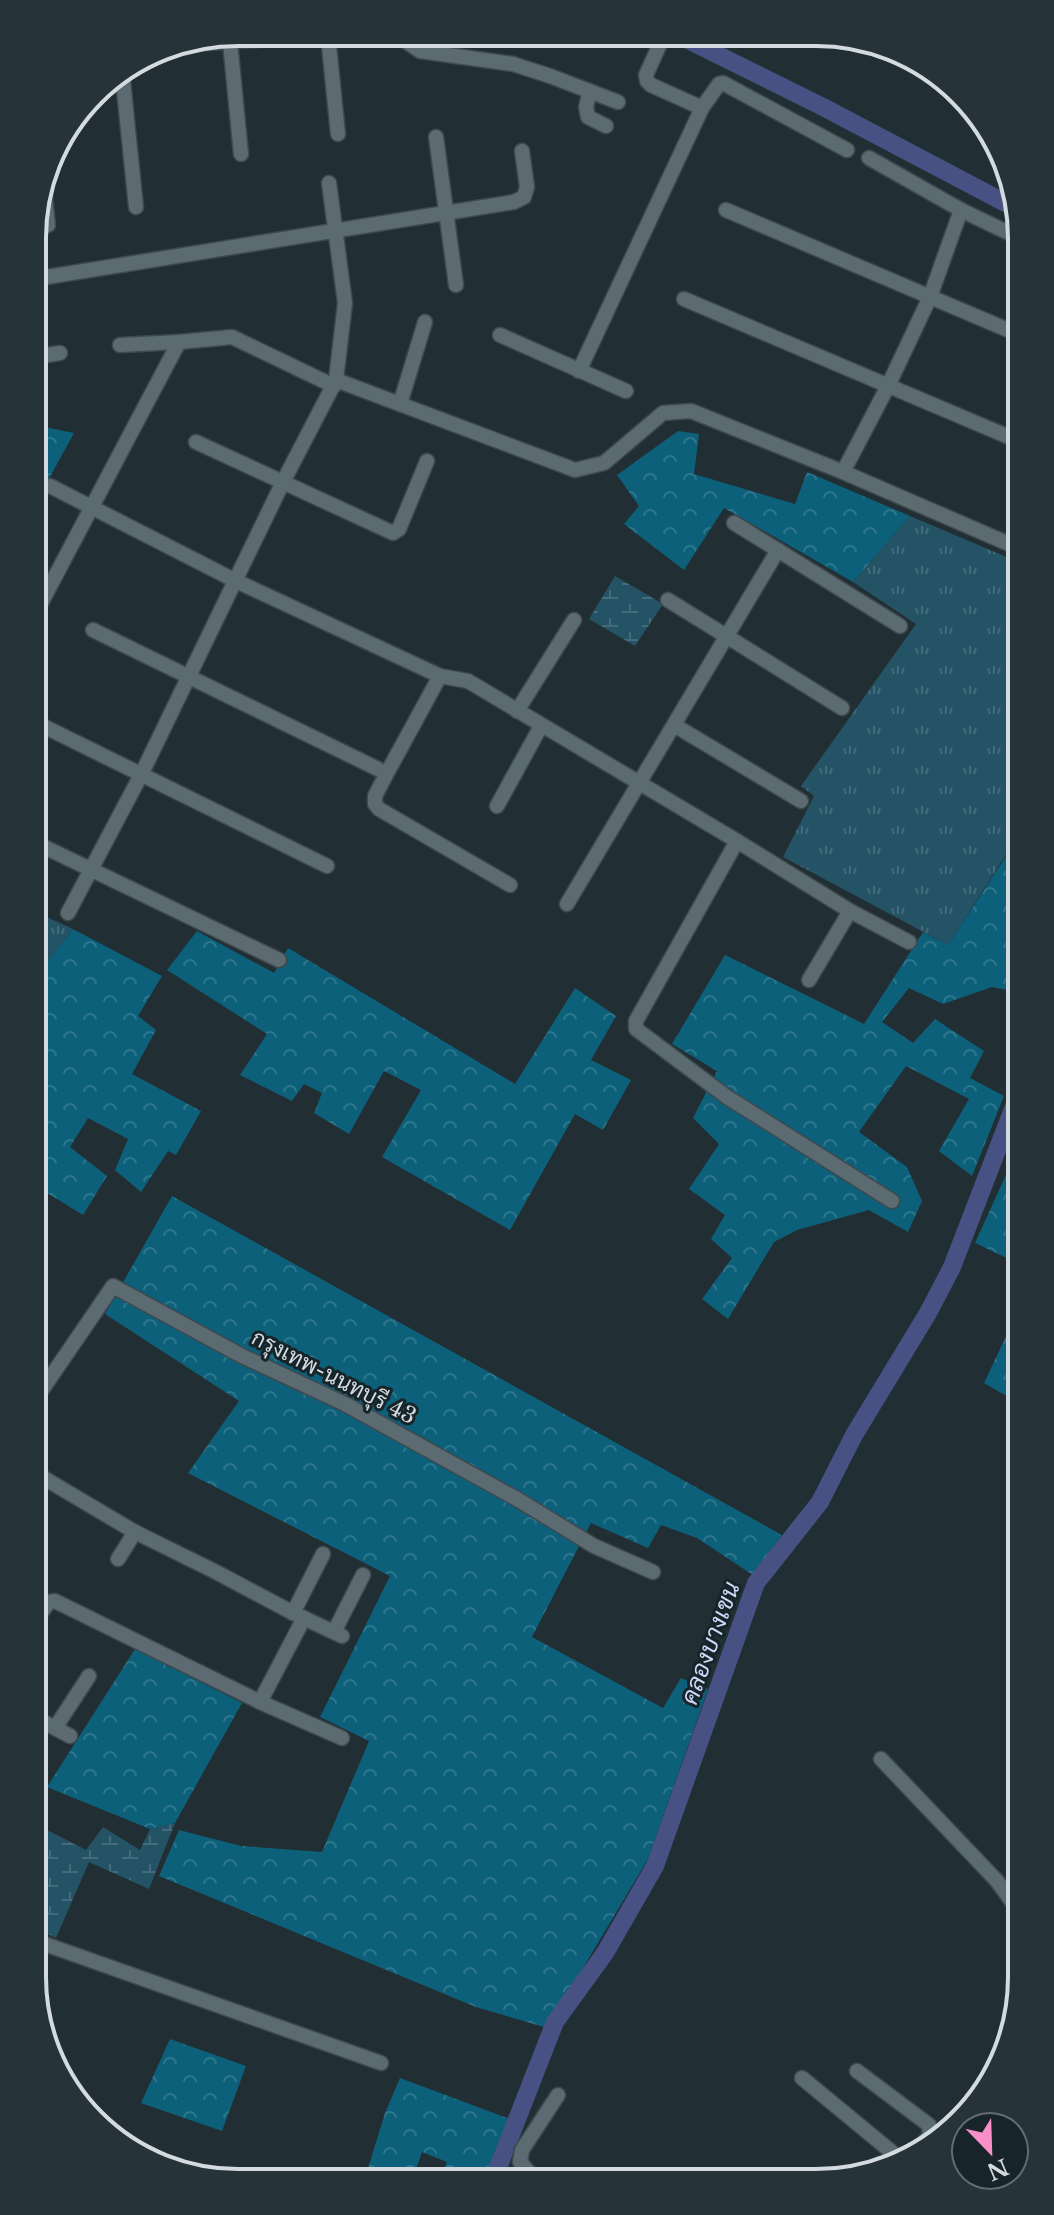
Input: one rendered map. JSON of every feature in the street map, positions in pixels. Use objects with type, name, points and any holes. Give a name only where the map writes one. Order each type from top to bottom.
[{"type":"street","points":[[321,46],[338,134]]},
{"type":"street","points":[[413,46],[420,51],[513,64],[618,102]]},
{"type":"street","points":[[659,46],[646,75],[647,81],[702,108]]},
{"type":"street","points":[[230,47],[241,154]]},
{"type":"street","points":[[579,371],[702,108],[719,84],[723,83],[847,150]]},
{"type":"street","points":[[123,85],[136,207]]},
{"type":"street","points":[[590,91],[586,107],[588,117],[606,126]]},
{"type":"street","points":[[436,137],[456,285]]},
{"type":"street","points":[[46,277],[514,202],[524,197],[527,187],[522,151]]},
{"type":"street","points":[[869,158],[1008,232]]},
{"type":"street","points":[[68,913],[142,773],[283,482],[335,383],[345,303],[329,183]]},
{"type":"street","points":[[726,210],[1008,330]]},
{"type":"street","points":[[843,472],[930,297],[961,210]]},
{"type":"street","points":[[47,218],[48,225]]},
{"type":"street","points":[[684,299],[1008,437]]},
{"type":"street","points":[[400,404],[425,322]]},
{"type":"street","points":[[500,335],[626,391]]},
{"type":"street","points":[[120,345],[232,337],[335,383],[400,404],[575,470],[604,463],[663,413],[691,411],[1008,544]]},
{"type":"street","points":[[46,594],[179,342]]},
{"type":"street","points":[[46,355],[60,353]]},
{"type":"street","points":[[196,442],[393,533],[399,529],[427,461]]},
{"type":"street","points":[[50,486],[236,581],[440,676],[468,681],[850,911],[909,942]]},
{"type":"street","points":[[734,523],[900,626]]},
{"type":"street","points":[[567,904],[778,550]]},
{"type":"street","points":[[668,600],[842,708]]},
{"type":"street","points":[[517,711],[574,620]]},
{"type":"street","points":[[93,630],[378,769]]},
{"type":"street","points":[[440,676],[375,796],[375,804],[510,885]]},
{"type":"street","points":[[674,725],[801,801]]},
{"type":"street","points":[[497,806],[541,726]]},
{"type":"street","points":[[46,727],[327,866]]},
{"type":"street","points":[[737,841],[638,1017],[636,1029],[727,1097],[892,1201]]},
{"type":"street","points":[[46,848],[279,960]]},
{"type":"street","points":[[809,980],[850,911]]},
{"type":"street","name":"กรุงเทพ-นนทบุรี 43","points":[[46,1384],[113,1286],[242,1356],[345,1404],[517,1499],[594,1546],[653,1572]]},
{"type":"street","points":[[46,1479],[135,1532],[338,1634],[363,1575]]},
{"type":"street","points":[[118,1559],[135,1532]]},
{"type":"street","points":[[260,1702],[323,1554]]},
{"type":"street","points":[[46,1606],[55,1601],[260,1702],[342,1738]]},
{"type":"street","points":[[55,1728],[89,1676]]},
{"type":"street","points":[[46,1723],[70,1736]]},
{"type":"street","points":[[881,1759],[1008,1896]]},
{"type":"street","points":[[46,1944],[381,2063]]},
{"type":"street","points":[[857,2071],[929,2125],[930,2131]]},
{"type":"street","points":[[802,2078],[892,2153]]},
{"type":"street","points":[[526,2169],[520,2162],[522,2150],[558,2095]]},
{"type":"green space","points":[[46,427],[74,433],[46,484]]},
{"type":"green space","points":[[678,431],[699,434],[694,474],[795,504],[807,472],[910,516],[853,582],[724,508],[684,570],[624,524],[639,506],[617,475]]},
{"type":"green space","points":[[910,516],[1008,558],[1008,854],[948,945],[783,857],[814,796],[801,786],[916,624],[853,582]]},
{"type":"green space","points":[[615,576],[663,604],[635,646],[589,619]]},
{"type":"green space","points":[[1008,853],[1008,990],[992,987],[943,1004],[909,988],[882,1022],[913,1043],[935,1019],[984,1051],[970,1078],[1004,1096],[972,1176],[939,1151],[969,1099],[906,1066],[859,1132],[907,1167],[922,1201],[908,1232],[869,1210],[797,1230],[774,1242],[728,1319],[702,1299],[732,1258],[711,1239],[725,1215],[689,1189],[719,1144],[693,1118],[717,1071],[672,1044],[725,955],[864,1024],[923,932],[948,945]]},
{"type":"green space","points":[[46,917],[73,929],[46,963]]},
{"type":"green space","points":[[73,929],[162,976],[138,1016],[156,1030],[132,1074],[201,1111],[176,1155],[168,1151],[141,1192],[115,1170],[128,1139],[88,1118],[70,1147],[107,1176],[83,1215],[46,1192],[46,963]]},
{"type":"green space","points":[[197,931],[274,973],[288,948],[515,1084],[575,988],[616,1016],[591,1060],[631,1080],[603,1130],[575,1114],[510,1230],[382,1157],[421,1090],[384,1071],[349,1134],[314,1113],[322,1093],[304,1084],[292,1101],[240,1075],[267,1034],[167,970]]},
{"type":"green space","points":[[1008,1170],[1008,1259],[975,1243]]},
{"type":"green space","points":[[172,1196],[782,1535],[753,1575],[697,1538],[661,1525],[648,1548],[591,1523],[532,1637],[663,1708],[681,1678],[708,1689],[648,1859],[544,2027],[476,2007],[159,1876],[179,1830],[241,1846],[322,1852],[369,1741],[320,1717],[390,1576],[188,1473],[239,1401],[105,1314]]},
{"type":"green space","points":[[1008,1332],[1008,1397],[984,1383]]},
{"type":"green space","points":[[135,1649],[242,1703],[175,1823],[150,1829],[47,1787]]},
{"type":"green space","points":[[175,1823],[149,1889],[89,1862],[56,1938],[46,1933],[46,1830],[86,1850],[103,1827],[140,1850],[150,1829]]},
{"type":"green space","points":[[170,2039],[246,2066],[222,2131],[141,2103]]},
{"type":"green space","points":[[400,2078],[513,2120],[493,2169],[444,2169],[447,2162],[422,2152],[416,2169],[368,2169],[385,2113]]},
{"type":"waterway","points":[[700,46],[1004,202]]},
{"type":"waterway","name":"คลองบางเขน","points":[[498,2169],[555,2022],[605,1953],[655,1866],[756,1583],[820,1502],[854,1435],[928,1313],[952,1267],[1008,1122]]}]
